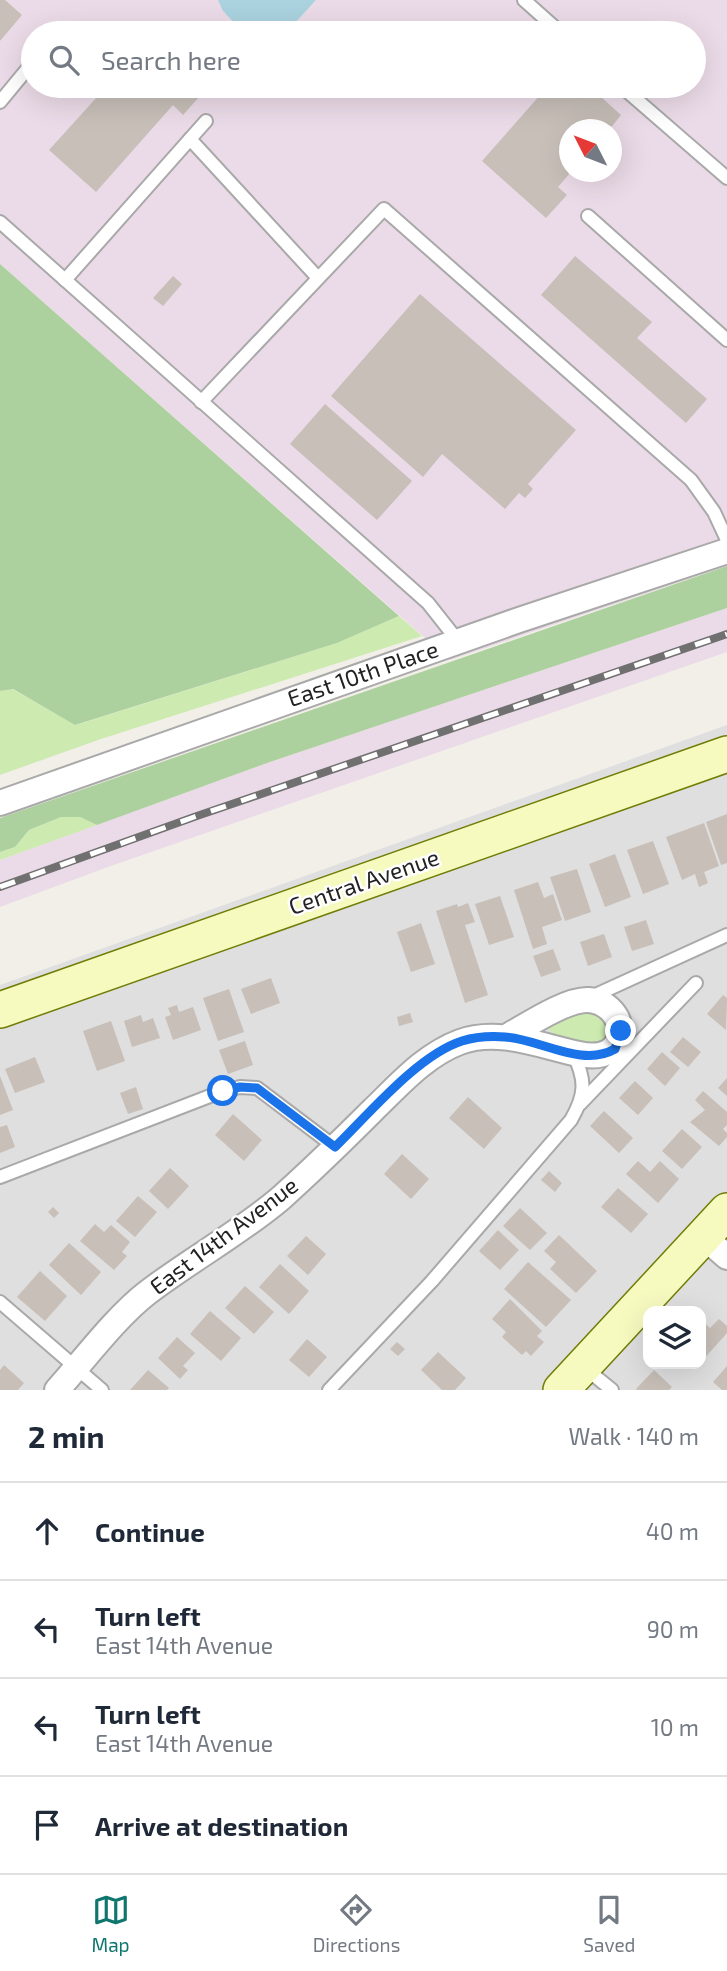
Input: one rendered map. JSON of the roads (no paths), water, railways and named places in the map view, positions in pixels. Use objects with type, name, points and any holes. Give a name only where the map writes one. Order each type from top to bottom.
[{"type":"street","name":"East 10th Place","points":[[0,803],[458,641],[727,551]]},
{"type":"street","name":"Central Avenue","points":[[0,1010],[727,754]]},
{"type":"street","name":"East 14th Avenue","points":[[57,1390],[146,1294],[278,1200],[408,1076],[443,1049],[478,1038],[506,1037],[596,1056],[615,1049],[621,1031],[613,1014],[595,1002],[586,1000],[564,1007],[506,1037]]},
{"type":"street","points":[[572,1378],[715,1247],[727,1211]]},
{"type":"lane","points":[[524,0],[548,21]]},
{"type":"lane","points":[[0,102],[21,77]]},
{"type":"lane","points":[[635,98],[727,178]]},
{"type":"lane","points":[[65,280],[206,121]]},
{"type":"lane","points":[[190,139],[318,278]]},
{"type":"lane","points":[[201,402],[384,209],[691,480],[714,512],[727,540]]},
{"type":"lane","points":[[588,216],[727,340]]},
{"type":"lane","points":[[0,222],[428,603],[458,641]]},
{"type":"lane","points":[[586,1000],[727,935]]},
{"type":"lane","points":[[580,1104],[696,984]]},
{"type":"lane","points":[[329,1390],[432,1281],[571,1120],[580,1104],[584,1089],[573,1053]]},
{"type":"lane","points":[[0,1177],[223,1091],[240,1087],[257,1088],[335,1147]]},
{"type":"lane","points":[[0,1302],[102,1390]]},
{"type":"lane","points":[[572,1378],[611,1390]]},
{"type":"water","points":[[218,0],[316,0],[297,21],[233,21],[223,11]]},
{"type":"railway","points":[[0,887],[194,817],[727,634]]}]
